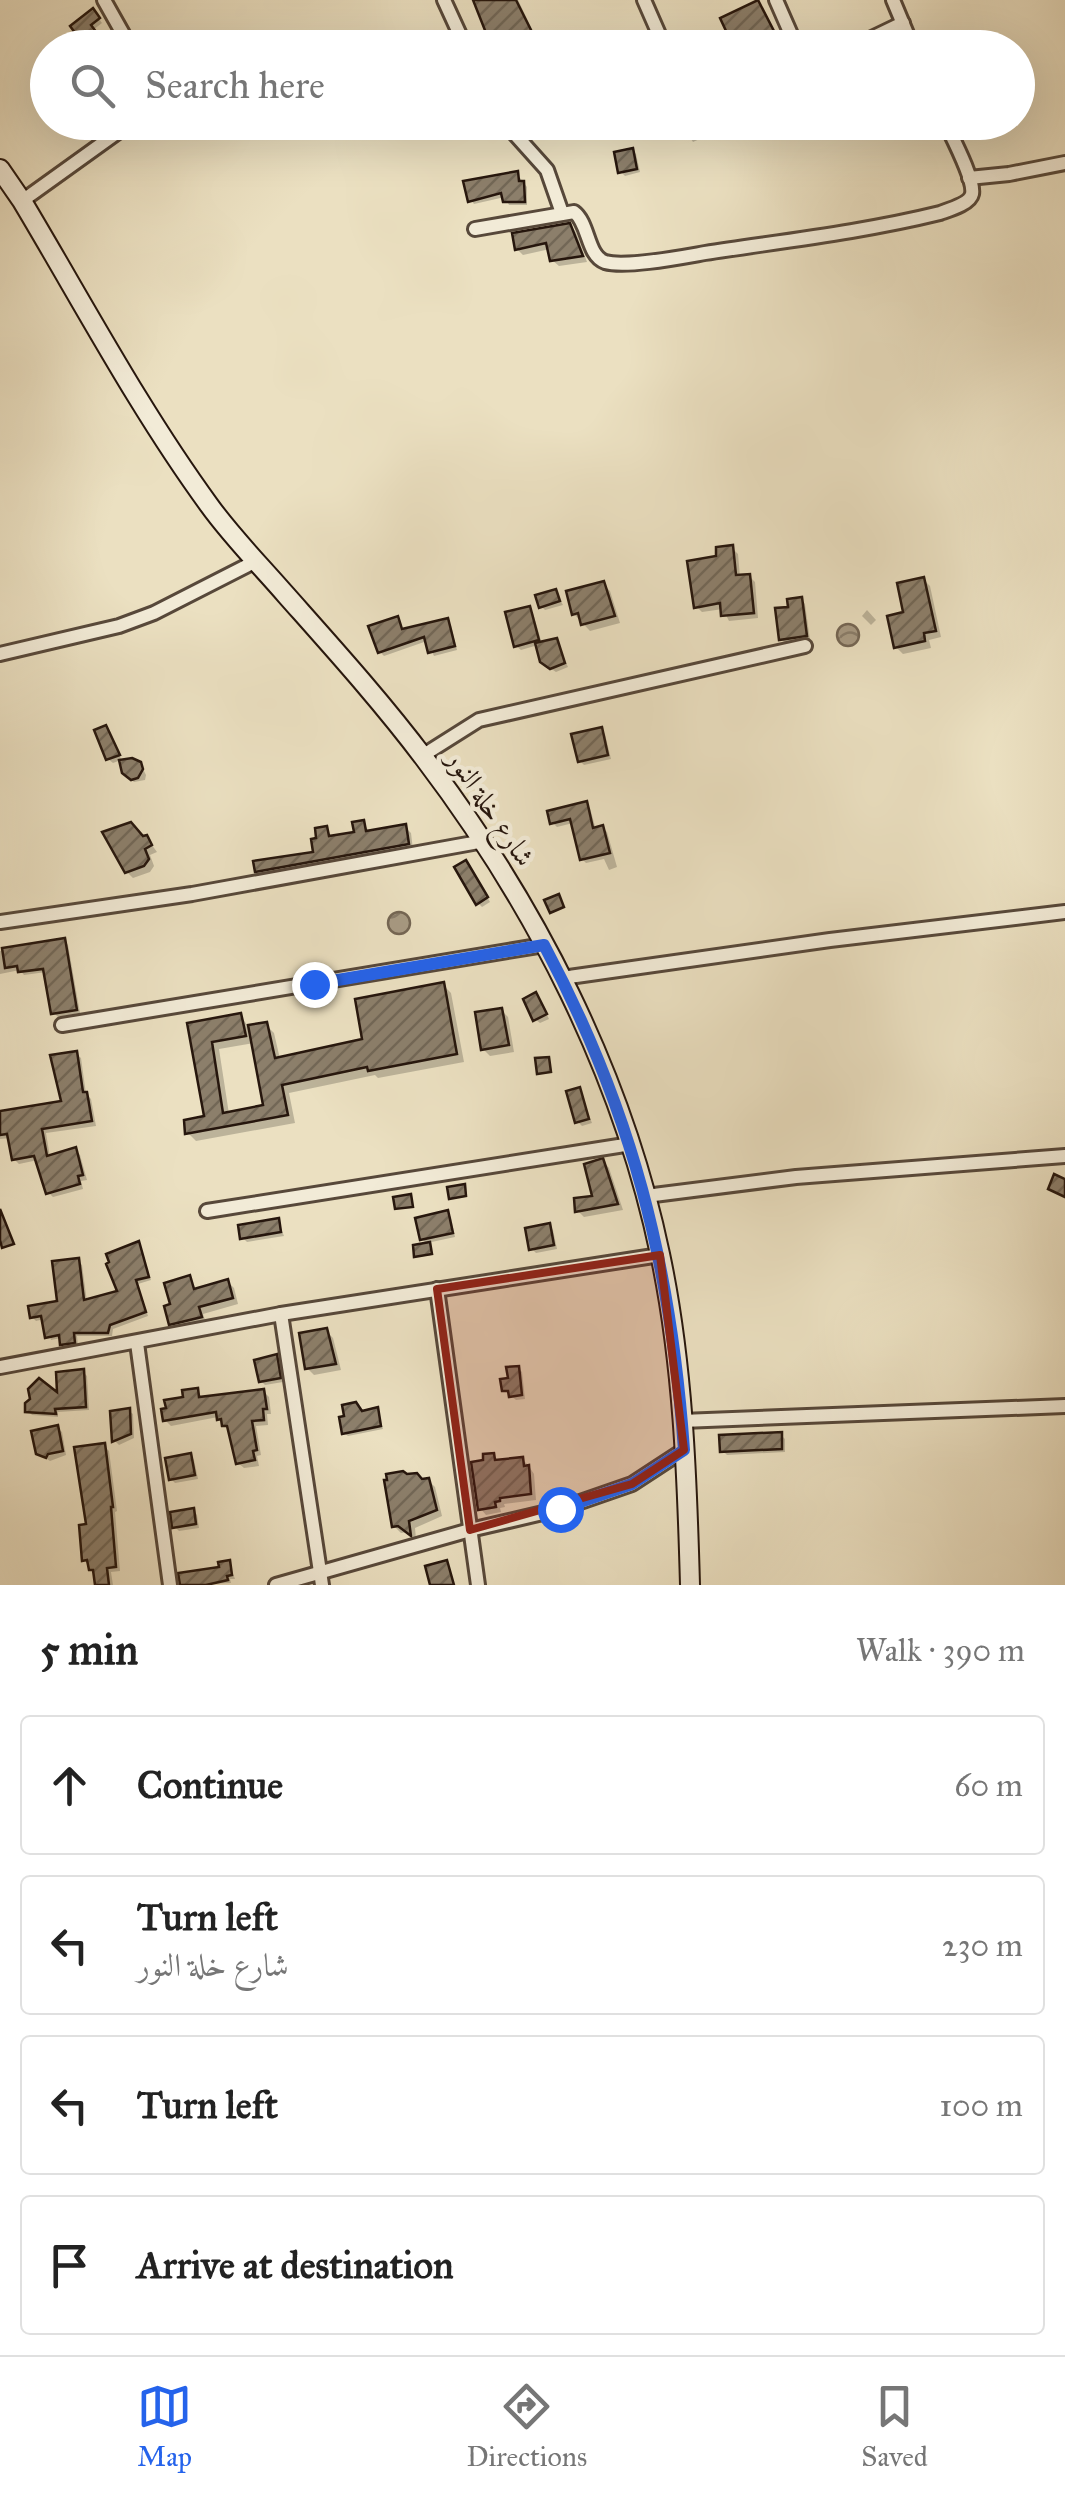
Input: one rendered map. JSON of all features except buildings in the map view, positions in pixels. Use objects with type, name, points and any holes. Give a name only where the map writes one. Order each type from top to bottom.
[{"type":"street","points":[[104,0],[122,30]]},
{"type":"street","points":[[444,0],[458,30]]},
{"type":"street","points":[[644,0],[657,30]]},
{"type":"street","points":[[776,0],[789,30]]},
{"type":"street","points":[[893,0],[905,30]]},
{"type":"street","points":[[888,30],[902,23]]},
{"type":"street","points":[[22,201],[107,140]]},
{"type":"street","points":[[520,140],[547,170],[562,213]]},
{"type":"street","points":[[475,230],[574,212],[583,219],[597,257],[606,262],[657,260],[944,212],[969,200],[972,194],[953,140]]},
{"type":"street","points":[[969,178],[1065,162]]},
{"type":"street","name":"شارع خلة النور","points":[[0,169],[167,444],[209,505],[422,756],[484,842],[562,978],[612,1089],[660,1254],[682,1421],[690,1585]]},
{"type":"street","points":[[0,654],[119,626],[186,598],[256,561]]},
{"type":"street","points":[[422,756],[480,720],[805,646]]},
{"type":"street","points":[[0,922],[192,894],[484,842]]},
{"type":"street","points":[[562,978],[1065,912]]},
{"type":"street","points":[[62,1025],[544,945]]},
{"type":"street","points":[[207,1212],[631,1144]]},
{"type":"street","points":[[646,1196],[796,1178],[1065,1156]]},
{"type":"street","points":[[0,1368],[282,1314],[660,1254]]},
{"type":"street","points":[[437,1289],[478,1585]]},
{"type":"street","points":[[282,1314],[321,1579]]},
{"type":"street","points":[[137,1343],[170,1585]]},
{"type":"street","points":[[682,1421],[1065,1406]]},
{"type":"street","points":[[276,1585],[321,1579],[470,1530],[560,1509],[616,1490],[684,1450]]},
{"type":"highlighted area","points":[[660,1255],[684,1450],[632,1484],[470,1530],[437,1289]]},
{"type":"water","points":[[848,624],[856,627],[856,643],[848,646],[840,643],[837,635],[840,627]]},
{"type":"water","points":[[399,912],[407,915],[407,931],[399,934],[391,931],[388,923],[391,915]]},
{"type":"route","points":[[314,984],[544,945],[591,1039],[631,1144],[660,1254],[677,1365],[684,1450],[632,1484],[560,1509]]}]
